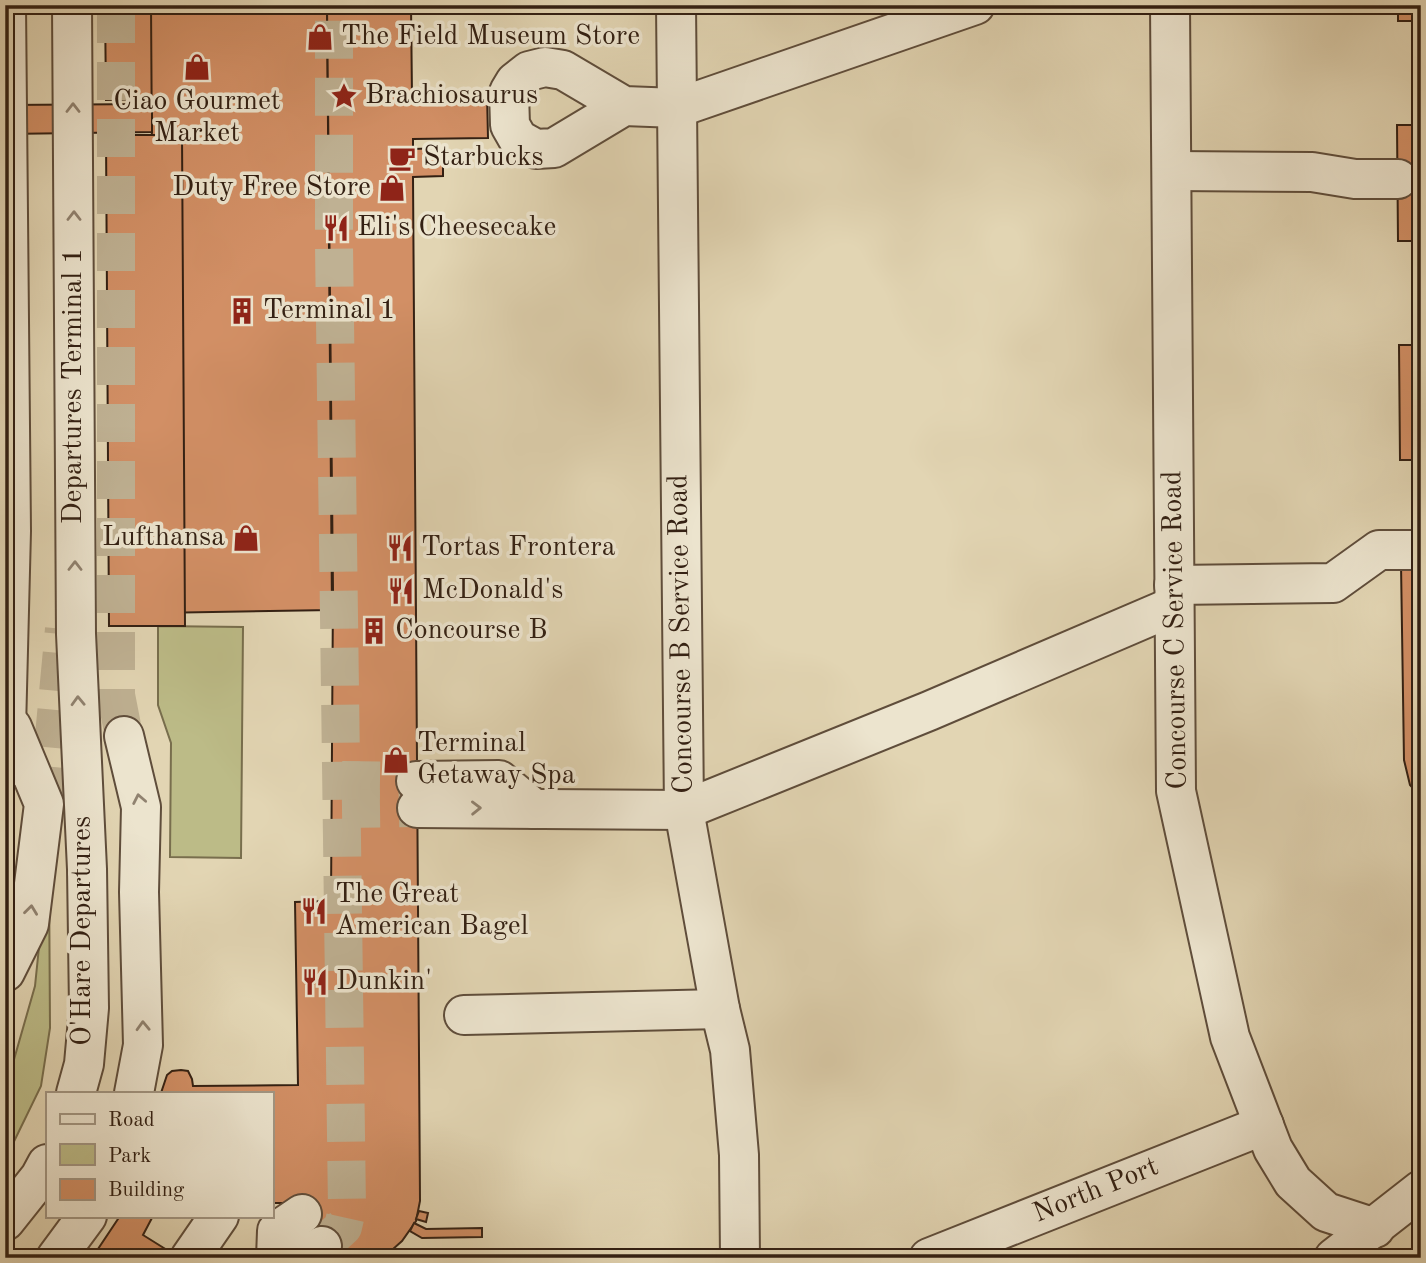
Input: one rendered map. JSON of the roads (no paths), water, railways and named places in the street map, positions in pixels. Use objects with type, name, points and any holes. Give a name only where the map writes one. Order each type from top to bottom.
[{"type":"street","points":[[5,769],[8,497],[6,5]]},
{"type":"street","name":"Departures Terminal 1","points":[[72,5],[76,634],[80,768]]},
{"type":"street","name":"Concourse B Service Road","points":[[676,5],[684,810],[730,1051],[738,1142],[740,1258]]},
{"type":"street","points":[[624,106],[677,108],[975,5]]},
{"type":"street","name":"Concourse C Service Road","points":[[1170,5],[1176,791],[1230,1037],[1273,1149],[1293,1182],[1326,1212],[1375,1228]]},
{"type":"street","points":[[1172,171],[1312,172],[1354,179],[1398,179]]},
{"type":"street","points":[[417,794],[534,809],[684,810],[929,710],[1174,596],[1333,583],[1379,550],[1421,550]]},
{"type":"street","points":[[5,972],[29,924],[43,816],[7,715]]},
{"type":"street","points":[[124,736],[141,807],[139,892],[143,1045],[134,1092]]},
{"type":"street","name":"O'Hare Departures","points":[[76,1092],[84,1064],[89,1008],[87,869],[80,768]]},
{"type":"street","points":[[464,1015],[720,1009]]},
{"type":"street","name":"North Port","points":[[929,1258],[1264,1125]]},
{"type":"street","points":[[5,1221],[46,1166]]},
{"type":"street","points":[[1334,1258],[1421,1190]]},
{"type":"street","points":[[55,1258],[86,1218]]},
{"type":"street","points":[[190,1258],[218,1218]]},
{"type":"tunnel","points":[[116,5],[116,695],[124,736]]},
{"type":"tunnel","points":[[322,1246],[343,1227],[347,1209],[334,246],[334,5]]},
{"type":"tunnel","points":[[44,804],[51,768],[64,629]]},
{"type":"tunnel","points":[[342,780],[416,781]]},
{"type":"tunnel","points":[[342,809],[417,808]]},
{"type":"place","name":"The Field Museum Store","points":[[320,37]]},
{"type":"place","name":"Ciao Gourmet Market","points":[[197,67]]},
{"type":"place","name":"Brachiosaurus","points":[[344,96]]},
{"type":"place","name":"Starbucks","points":[[402,158]]},
{"type":"place","name":"Duty Free Store","points":[[392,188]]},
{"type":"place","name":"Eli's Cheesecake","points":[[336,228]]},
{"type":"place","name":"Terminal 1","points":[[242,311]]},
{"type":"place","name":"Lufthansa","points":[[246,538]]},
{"type":"place","name":"Tortas Frontera","points":[[400,548]]},
{"type":"place","name":"McDonald's","points":[[401,591]]},
{"type":"place","name":"Concourse B","points":[[374,631]]},
{"type":"place","name":"Terminal Getaway Spa","points":[[396,760]]},
{"type":"place","name":"The Great American Bagel","points":[[314,911]]},
{"type":"place","name":"Dunkin'","points":[[315,982]]}]
